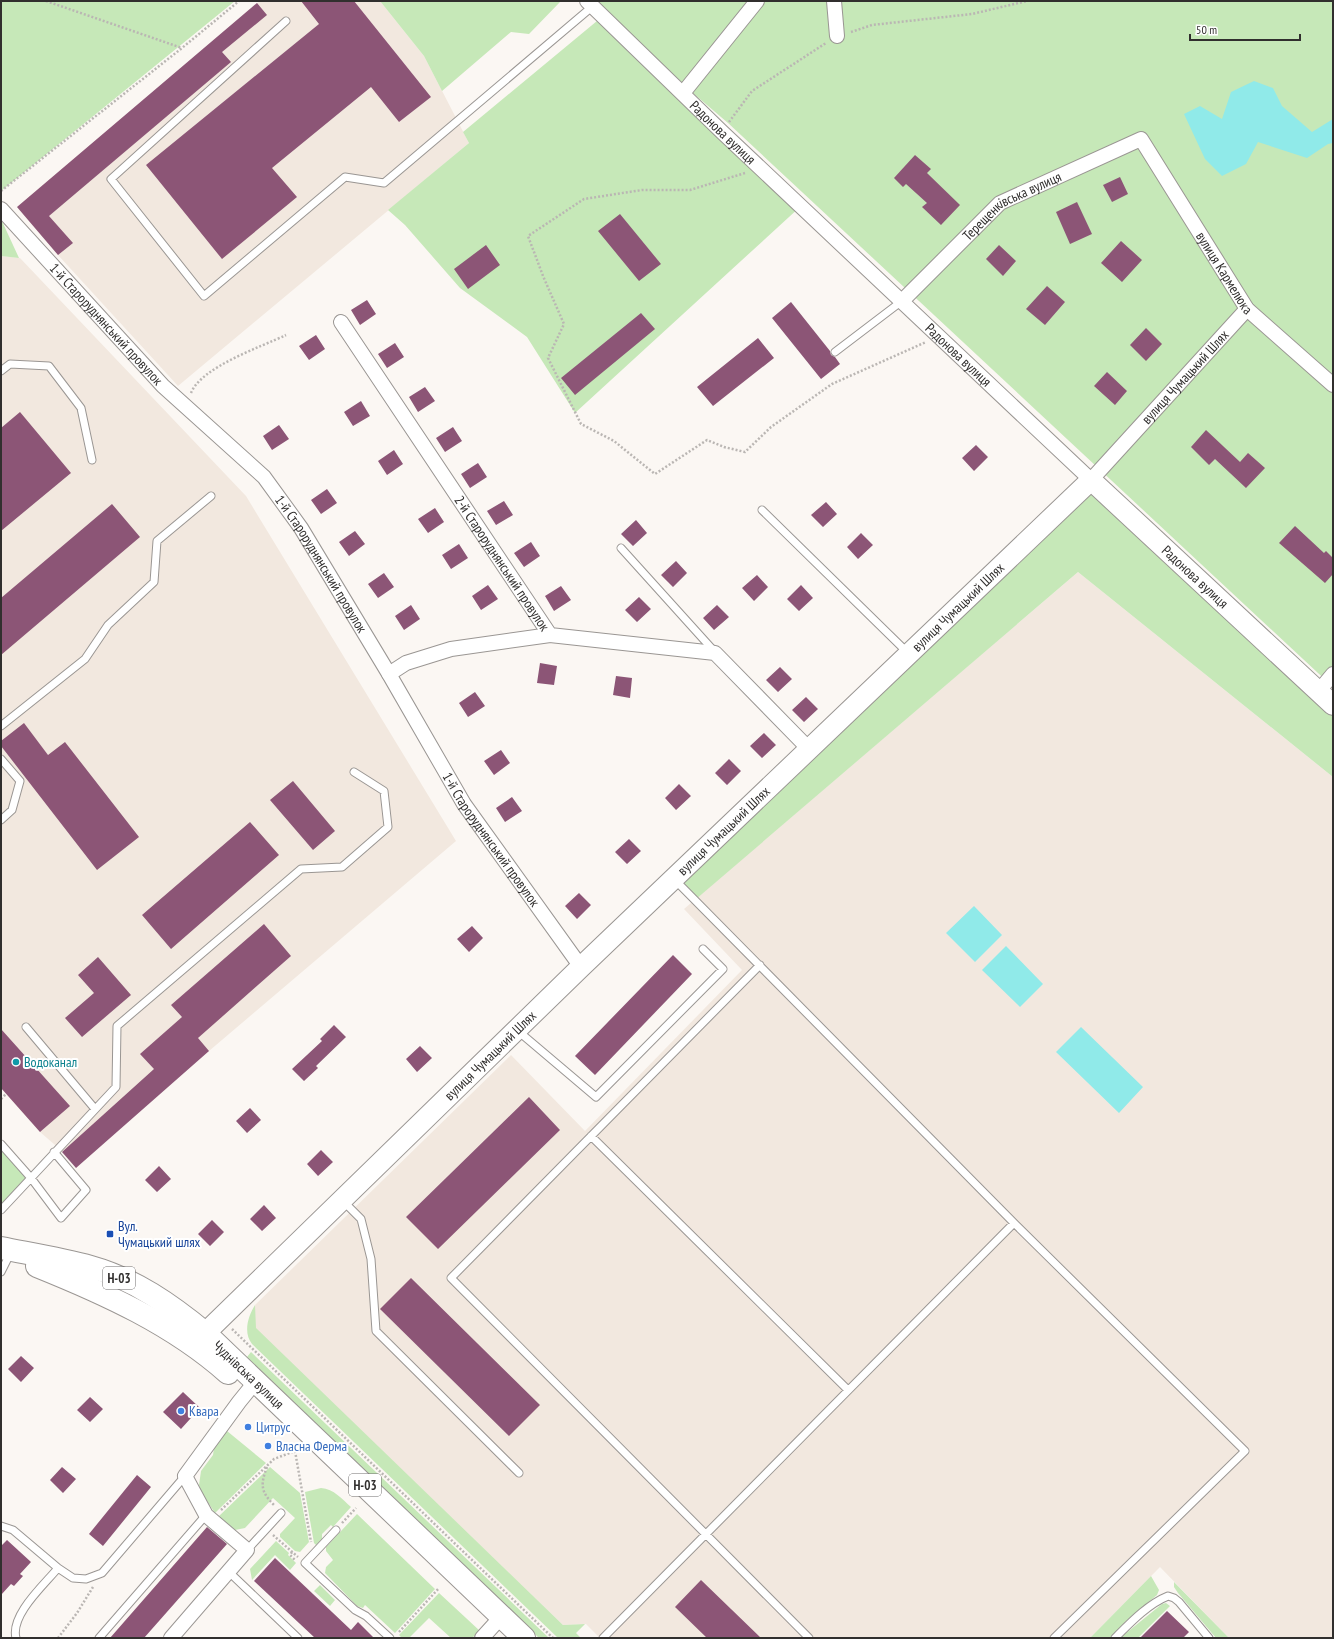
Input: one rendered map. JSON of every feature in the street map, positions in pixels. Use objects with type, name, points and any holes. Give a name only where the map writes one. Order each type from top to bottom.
[{"type":"main road","name":"Чуднівська вулиця","points":[[3,1256],[92,1267],[111,1274],[151,1293],[168,1303],[199,1339],[252,1386],[497,1629],[524,1638]]},
{"type":"street","points":[[683,93],[757,1]]},
{"type":"street","points":[[834,1],[837,36]]},
{"type":"street","name":"Радонова вулиця","points":[[590,4],[722,132],[1091,480],[1333,705]]},
{"type":"street","name":"Терещенківська вулиця","points":[[902,301],[1000,203],[1141,139]]},
{"type":"street","name":"вулиця Кармелюка","points":[[1141,139],[1247,309],[1333,385]]},
{"type":"street","name":"1-й Староруднянський провулок","points":[[1,209],[163,386],[264,477],[301,528],[389,674],[464,804],[581,966]]},
{"type":"street","name":"вулиця Чумацький Шлях","points":[[199,1339],[581,966],[808,748],[1091,480],[1247,309]]},
{"type":"street","name":"2-й Староруднянський провулок","points":[[341,322],[550,635],[715,653]]},
{"type":"street","points":[[389,674],[406,663],[450,649],[550,635]]},
{"type":"street","points":[[715,653],[808,748]]},
{"type":"street","points":[[1318,692],[1333,674]]},
{"type":"street","points":[[171,1638],[247,1550],[206,1515],[185,1476],[252,1386]]},
{"type":"lane","points":[[286,21],[111,180],[204,296],[345,177],[384,183],[590,4]]},
{"type":"lane","points":[[835,352],[902,301]]},
{"type":"lane","points":[[1,371],[10,364],[49,366],[82,408],[92,460]]},
{"type":"lane","points":[[1,726],[85,659],[108,625],[154,582],[157,541],[211,496]]},
{"type":"lane","points":[[762,510],[908,653]]},
{"type":"lane","points":[[621,548],[715,653]]},
{"type":"lane","points":[[1,758],[20,781],[12,810],[1,820]]},
{"type":"lane","points":[[1,1210],[116,1087],[117,1026],[301,869],[342,867],[388,826],[384,791],[354,772]]},
{"type":"lane","points":[[674,878],[1014,1223],[1245,1451],[1054,1638]]},
{"type":"lane","points":[[517,1029],[596,1097],[723,969],[703,949]]},
{"type":"lane","points":[[760,965],[451,1278],[808,1638]]},
{"type":"lane","points":[[26,1026],[95,1109]]},
{"type":"lane","points":[[591,1136],[848,1390]]},
{"type":"lane","points":[[1,1144],[31,1178],[61,1218],[86,1190],[54,1152]]},
{"type":"lane","points":[[341,1200],[361,1219],[363,1226],[371,1259],[376,1331],[519,1473]]},
{"type":"lane","points":[[603,1638],[1014,1223]]},
{"type":"lane","points":[[1,1526],[14,1530],[58,1568],[73,1578],[86,1579],[102,1573],[185,1476]]},
{"type":"lane","points":[[247,1550],[281,1513]]},
{"type":"lane","points":[[99,1638],[206,1515]]},
{"type":"lane","points":[[336,1530],[305,1563],[355,1610],[366,1616],[390,1638]]},
{"type":"lane","points":[[16,1638],[17,1623],[21,1611],[58,1568]]},
{"type":"lane","points":[[229,1572],[298,1638]]},
{"type":"lane","points":[[1115,1638],[1130,1623],[1151,1606],[1168,1596],[1179,1602],[1209,1638]]},
{"type":"path","points":[[46,1],[182,48]]},
{"type":"path","points":[[1,192],[240,1]]},
{"type":"path","points":[[722,132],[752,91],[837,36],[872,25],[972,14],[1027,1]]},
{"type":"path","points":[[761,168],[690,190],[642,190],[584,199],[528,236],[543,276],[564,324],[548,358],[582,424],[614,441],[655,474],[707,440],[724,447],[745,452],[771,427],[832,384],[939,336]]},
{"type":"path","points":[[186,407],[193,386],[212,369],[286,335]]},
{"type":"path","points":[[1,1099],[6,1094]]},
{"type":"path","points":[[229,1326],[553,1638]]},
{"type":"path","points":[[222,1509],[274,1459],[295,1451],[313,1554]]},
{"type":"path","points":[[268,1465],[263,1477],[263,1492],[266,1498],[281,1513]]},
{"type":"path","points":[[346,1519],[356,1508]]},
{"type":"path","points":[[267,1529],[291,1551]]},
{"type":"path","points":[[58,1638],[77,1613],[102,1573]]},
{"type":"path","points":[[398,1632],[439,1588]]},
{"type":"shaded area","points":[[260,1],[380,1],[424,56],[469,143],[178,386],[58,255],[17,207]]},
{"type":"shaded area","points":[[1,256],[20,258],[246,496],[456,841],[209,1051],[181,1069],[76,1167],[62,1151],[40,1132],[1,1088]]},
{"type":"shaded area","points":[[1078,572],[1333,777],[1333,1638],[1229,1638],[1160,1567],[1090,1638],[600,1638],[586,1624],[563,1625],[255,1328],[255,1305],[511,1055],[585,1131],[742,970],[684,909]]},
{"type":"green space","points":[[1,1],[235,1],[1,191]]},
{"type":"green space","points":[[380,1],[561,1],[529,34],[511,32],[442,91],[424,56]]},
{"type":"green space","points":[[587,1],[1333,1],[1333,687],[728,123],[611,23],[801,206],[575,413],[527,337],[460,288],[405,225],[388,210],[469,143],[463,132],[603,16]]},
{"type":"green space","points":[[1,219],[19,258],[1,256]]},
{"type":"green space","points":[[1091,480],[1333,705],[1333,777],[1078,572],[695,900],[674,878]]},
{"type":"green space","points":[[1,1144],[31,1178],[1,1210]]},
{"type":"green space","points":[[255,1305],[256,1328],[563,1625],[585,1624],[576,1633],[581,1638],[558,1638],[252,1344],[249,1340],[247,1330],[250,1314]]},
{"type":"green space","points":[[251,1352],[549,1638],[539,1638],[247,1357]]},
{"type":"green space","points":[[227,1431],[266,1463],[215,1513],[201,1492],[199,1485],[201,1471],[213,1455],[214,1448]]},
{"type":"green space","points":[[270,1467],[300,1493],[309,1542],[300,1552],[295,1551],[280,1537],[280,1534],[295,1518],[273,1498],[245,1528],[235,1530],[218,1517]]},
{"type":"green space","points":[[321,1488],[334,1492],[351,1507],[333,1527],[331,1525],[322,1534],[322,1539],[316,1545],[314,1543],[305,1492]]},
{"type":"green space","points":[[357,1514],[435,1589],[395,1633],[365,1605],[363,1608],[357,1606],[325,1573],[326,1567],[333,1560],[326,1551],[326,1547]]},
{"type":"green space","points":[[276,1541],[289,1553],[288,1555],[296,1563],[290,1570],[275,1555],[252,1580],[250,1569]]},
{"type":"green space","points":[[1151,1576],[1159,1590],[1157,1595],[1126,1621],[1110,1638],[1090,1638]]},
{"type":"green space","points":[[1174,1582],[1229,1638],[1216,1638],[1178,1593],[1174,1587]]},
{"type":"green space","points":[[320,1585],[335,1600],[330,1606],[314,1591]]},
{"type":"green space","points":[[439,1593],[480,1631],[472,1638],[451,1638],[429,1618],[409,1638],[402,1638],[399,1635]]},
{"type":"green space","points":[[1166,1603],[1170,1606],[1138,1638],[1120,1638],[1162,1604]]},
{"type":"water","points":[[1254,81],[1273,88],[1282,106],[1312,132],[1333,119],[1333,143],[1328,144],[1307,158],[1258,142],[1246,164],[1222,176],[1205,159],[1184,114],[1200,106],[1222,119],[1231,92]]},
{"type":"water","points":[[974,906],[1002,935],[975,962],[946,933]]},
{"type":"water","points":[[1006,946],[1043,984],[1020,1007],[982,970]]},
{"type":"water","points":[[1081,1027],[1143,1087],[1119,1113],[1056,1052]]},
{"type":"building","points":[[301,1],[354,1],[431,97],[399,122],[371,87],[272,168],[297,197],[222,259],[146,165],[319,24]]},
{"type":"building","points":[[257,3],[267,15],[222,52],[231,62],[49,216],[73,243],[58,255],[17,207]]},
{"type":"building","points":[[915,155],[931,169],[927,173],[960,205],[941,225],[922,207],[927,203],[906,184],[903,187],[894,178]]},
{"type":"building","points":[[1120,177],[1128,194],[1112,202],[1103,185]]},
{"type":"building","points":[[1077,202],[1092,234],[1070,244],[1056,212]]},
{"type":"building","points":[[620,214],[661,264],[639,281],[598,231]]},
{"type":"building","points":[[1121,241],[1142,260],[1122,282],[1101,263]]},
{"type":"building","points":[[486,245],[500,265],[468,289],[454,269]]},
{"type":"building","points":[[999,245],[1016,261],[1003,276],[986,259]]},
{"type":"building","points":[[1047,286],[1065,302],[1045,325],[1026,309]]},
{"type":"building","points":[[367,300],[376,314],[360,325],[351,310]]},
{"type":"building","points":[[791,302],[830,351],[831,355],[835,357],[840,364],[821,379],[772,318]]},
{"type":"building","points":[[641,313],[655,329],[575,395],[561,378]]},
{"type":"building","points":[[1146,328],[1162,344],[1146,361],[1130,345]]},
{"type":"building","points":[[316,335],[325,349],[309,360],[299,346]]},
{"type":"building","points":[[758,338],[774,358],[713,406],[697,387]]},
{"type":"building","points":[[395,343],[404,357],[387,368],[378,354]]},
{"type":"building","points":[[1107,372],[1127,391],[1115,405],[1094,386]]},
{"type":"building","points":[[425,387],[435,401],[418,412],[409,397]]},
{"type":"building","points":[[361,401],[370,416],[353,426],[344,412]]},
{"type":"building","points":[[20,412],[71,473],[1,531],[1,428]]},
{"type":"building","points":[[279,425],[289,439],[272,450],[263,436]]},
{"type":"building","points":[[453,427],[462,441],[445,452],[436,438]]},
{"type":"building","points":[[1206,430],[1240,462],[1248,453],[1265,468],[1246,488],[1215,459],[1209,465],[1191,447]]},
{"type":"building","points":[[976,445],[988,457],[974,471],[962,458]]},
{"type":"building","points":[[394,450],[403,464],[387,475],[378,461]]},
{"type":"building","points":[[478,463],[487,477],[470,488],[461,474]]},
{"type":"building","points":[[327,489],[337,503],[321,514],[311,500]]},
{"type":"building","points":[[504,501],[513,515],[496,525],[487,511]]},
{"type":"building","points":[[826,502],[837,514],[823,527],[811,515]]},
{"type":"building","points":[[112,504],[140,537],[1,655],[1,598]]},
{"type":"building","points":[[435,508],[444,522],[428,533],[418,519]]},
{"type":"building","points":[[636,520],[647,533],[633,546],[621,534]]},
{"type":"building","points":[[1295,526],[1324,553],[1326,551],[1333,558],[1333,574],[1325,583],[1279,543]]},
{"type":"building","points":[[355,531],[365,544],[349,556],[339,542]]},
{"type":"building","points":[[861,533],[873,545],[858,559],[847,547]]},
{"type":"building","points":[[531,542],[540,556],[524,567],[514,553]]},
{"type":"building","points":[[459,544],[468,558],[451,569],[442,555]]},
{"type":"building","points":[[676,561],[687,573],[673,587],[661,575]]},
{"type":"building","points":[[384,573],[394,587],[378,598],[368,584]]},
{"type":"building","points":[[757,575],[768,587],[754,601],[742,588]]},
{"type":"building","points":[[488,585],[498,599],[481,610],[472,596]]},
{"type":"building","points":[[801,585],[813,598],[799,611],[787,599]]},
{"type":"building","points":[[561,586],[571,600],[554,611],[545,596]]},
{"type":"building","points":[[639,597],[651,609],[637,622],[625,610]]},
{"type":"building","points":[[411,605],[420,619],[404,630],[395,616]]},
{"type":"building","points":[[717,605],[729,617],[714,630],[703,618]]},
{"type":"building","points":[[540,663],[557,666],[554,685],[537,683]]},
{"type":"building","points":[[780,667],[792,679],[778,692],[766,680]]},
{"type":"building","points":[[616,676],[632,678],[630,698],[613,695]]},
{"type":"building","points":[[475,692],[485,706],[468,717],[459,703]]},
{"type":"building","points":[[806,697],[818,709],[804,722],[792,710]]},
{"type":"building","points":[[24,723],[48,755],[65,742],[139,837],[97,870],[1,746],[1,741]]},
{"type":"building","points":[[764,733],[776,745],[762,758],[750,746]]},
{"type":"building","points":[[501,750],[510,763],[494,775],[484,761]]},
{"type":"building","points":[[729,759],[741,771],[727,785],[715,773]]},
{"type":"building","points":[[293,781],[335,831],[313,850],[270,800]]},
{"type":"building","points":[[679,784],[691,796],[676,810],[665,798]]},
{"type":"building","points":[[512,797],[522,811],[505,822],[496,808]]},
{"type":"building","points":[[250,822],[279,855],[171,949],[142,915]]},
{"type":"building","points":[[629,839],[641,851],[627,864],[615,852]]},
{"type":"building","points":[[579,893],[591,905],[577,919],[565,906]]},
{"type":"building","points":[[264,924],[291,956],[198,1038],[209,1051],[76,1168],[62,1152],[154,1069],[140,1054],[182,1017],[171,1005]]},
{"type":"building","points":[[472,926],[483,938],[469,952],[457,939]]},
{"type":"building","points":[[673,955],[692,974],[595,1075],[575,1056]]},
{"type":"building","points":[[98,957],[131,995],[82,1037],[65,1018],[94,993],[78,975]]},
{"type":"building","points":[[334,1025],[346,1037],[316,1066],[318,1068],[304,1081],[292,1069],[322,1041],[320,1039]]},
{"type":"building","name":"Водоканал","points":[[1,1029],[70,1106],[40,1132],[1,1088]]},
{"type":"building","points":[[420,1046],[432,1058],[417,1072],[406,1059]]},
{"type":"building","points":[[529,1097],[560,1130],[438,1249],[406,1217]]},
{"type":"building","points":[[250,1108],[261,1120],[247,1133],[236,1121]]},
{"type":"building","points":[[321,1150],[333,1162],[318,1176],[307,1164]]},
{"type":"building","points":[[159,1166],[171,1179],[157,1192],[145,1180]]},
{"type":"building","points":[[264,1205],[276,1218],[262,1231],[250,1219]]},
{"type":"building","points":[[212,1220],[224,1232],[210,1246],[198,1234]]},
{"type":"building","points":[[411,1278],[540,1405],[509,1436],[380,1309]]},
{"type":"building","points":[[21,1356],[34,1368],[21,1382],[8,1369]]},
{"type":"building","points":[[183,1392],[200,1408],[181,1429],[163,1412]]},
{"type":"building","points":[[90,1397],[103,1409],[90,1422],[77,1410]]},
{"type":"building","points":[[62,1467],[76,1479],[63,1493],[50,1480]]},
{"type":"building","points":[[137,1475],[151,1487],[103,1546],[89,1534]]},
{"type":"building","points":[[207,1527],[227,1544],[144,1638],[110,1638]]},
{"type":"building","points":[[7,1540],[31,1562],[20,1574],[23,1576],[14,1586],[11,1584],[1,1595],[1,1546]]},
{"type":"building","points":[[275,1558],[351,1630],[358,1622],[374,1638],[315,1638],[254,1581]]},
{"type":"building","points":[[701,1580],[761,1638],[707,1638],[675,1607]]},
{"type":"building","points":[[1167,1611],[1189,1632],[1183,1638],[1140,1638]]},
{"type":"place","name":"Водоканал","points":[[16,1062]]},
{"type":"place","name":"Вул. Чумацький шлях","points":[[110,1234]]},
{"type":"place","name":"Квара","points":[[181,1411]]},
{"type":"place","name":"Цитрус","points":[[248,1427]]},
{"type":"place","name":"Власна Ферма","points":[[268,1446]]}]
